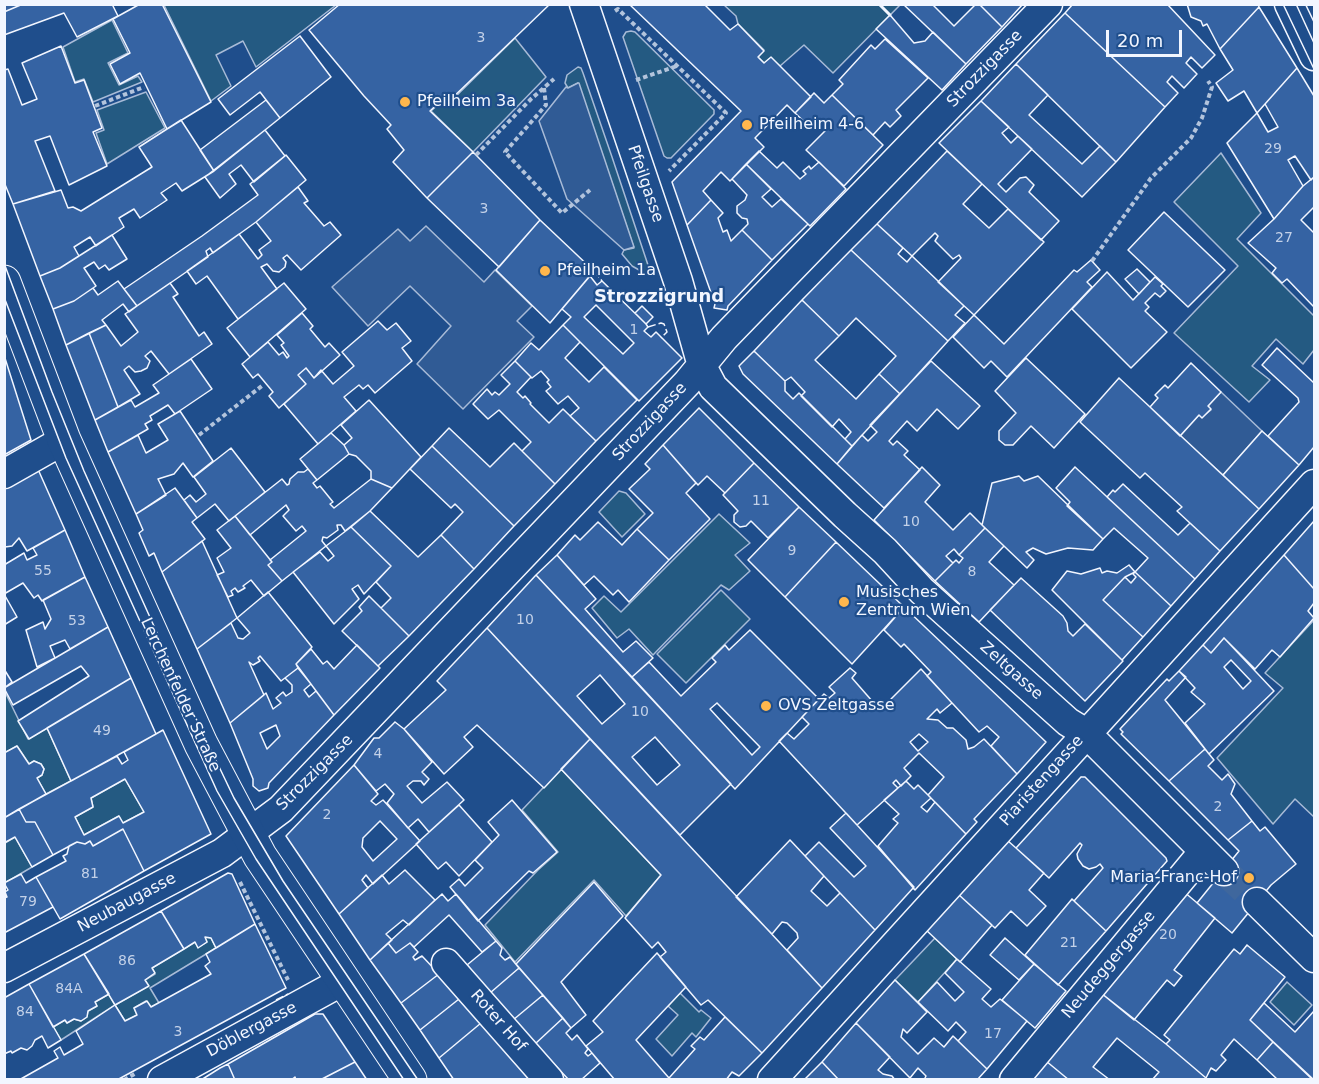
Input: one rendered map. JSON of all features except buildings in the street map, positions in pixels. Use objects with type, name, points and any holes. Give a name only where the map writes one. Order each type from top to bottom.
[{"type":"main road","name":"Lerchenfelder Straße","points":[[4,282],[64,440],[201,744],[260,856],[410,1080]]},
{"type":"street","name":"Pfeilgasse","points":[[584,4],[678,281],[702,366]]},
{"type":"street","name":"Strozzigasse","points":[[247,832],[289,801],[702,366],[724,338],[1048,4]]},
{"type":"street","points":[[1289,4],[1314,56]]},
{"type":"street","name":"Zeltgasse","points":[[702,366],[713,387],[885,551],[922,591],[1068,722],[1086,733],[1214,861]]},
{"type":"street","points":[[4,474],[64,440]]},
{"type":"street","name":"Piaristengasse","points":[[772,1080],[1314,484]]},
{"type":"street","name":"Neubaugasse","points":[[4,968],[222,853],[247,832]]},
{"type":"street","name":"Neudeggergasse","points":[[1014,1080],[1214,861]]},
{"type":"street","points":[[1257,902],[1314,958]]},
{"type":"street","name":"Roter Hof","points":[[447,963],[549,1080]]},
{"type":"street","name":"Döblergasse","points":[[162,1080],[343,981]]},
{"type":"path","points":[[594,35],[618,9],[726,113],[671,171],[643,181]]},
{"type":"path","points":[[635,80],[677,66]]},
{"type":"path","points":[[476,155],[554,79]]},
{"type":"path","points":[[1092,261],[1151,178],[1191,138],[1202,118],[1212,87],[1208,81]]},
{"type":"path","points":[[95,106],[144,87]]},
{"type":"path","points":[[544,88],[546,105],[505,152],[562,213],[590,190]]},
{"type":"path","points":[[199,435],[263,385]]},
{"type":"path","points":[[236,873],[292,989]]},
{"type":"shaded area","points":[[164,5],[336,5],[256,67],[243,41],[216,55],[231,86],[211,101]]},
{"type":"shaded area","points":[[724,5],[900,5],[833,73],[804,45],[780,66],[771,58],[764,63],[758,57],[764,50],[738,24],[736,16]]},
{"type":"shaded area","points":[[112,20],[128,53],[108,63],[119,85],[138,76],[142,82],[93,102],[84,79],[75,82],[63,47]]},
{"type":"shaded area","points":[[626,32],[635,32],[714,110],[714,114],[671,158],[664,156],[623,37]]},
{"type":"shaded area","points":[[515,38],[546,77],[473,152],[431,111],[442,101],[447,105]]},
{"type":"shaded area","points":[[578,67],[583,73],[612,157],[650,271],[648,275],[632,266],[622,254],[624,250],[634,248],[578,83],[568,88],[565,83],[567,75]]},
{"type":"shaded area","points":[[579,83],[634,247],[624,250],[567,199],[539,121],[566,87]]},
{"type":"shaded area","points":[[146,92],[165,128],[107,164],[96,133],[104,130],[97,110]]},
{"type":"shaded area","points":[[1221,153],[1261,213],[1237,239],[1314,316],[1314,350],[1303,364],[1276,339],[1252,366],[1270,380],[1249,402],[1174,333],[1238,266],[1174,202]]},
{"type":"shaded area","points":[[426,226],[484,282],[495,270],[532,306],[517,321],[534,337],[463,409],[417,364],[451,326],[410,286],[368,326],[332,287],[398,229],[410,241]]},
{"type":"shaded area","points":[[1221,392],[1262,431],[1223,475],[1180,436],[1199,415],[1202,417],[1211,410],[1208,406]]},
{"type":"shaded area","points":[[619,491],[626,493],[645,514],[622,537],[599,512]]},
{"type":"shaded area","points":[[719,514],[750,543],[735,555],[750,571],[729,590],[721,585],[653,655],[629,629],[617,638],[592,608],[604,596],[621,612]]},
{"type":"shaded area","points":[[721,590],[750,619],[686,683],[657,654]]},
{"type":"shaded area","points":[[1314,620],[1314,817],[1295,799],[1273,824],[1217,758],[1283,688],[1265,673]]},
{"type":"shaded area","points":[[4,690],[28,739],[47,728],[71,781],[46,794],[37,778],[42,775],[44,769],[41,764],[34,761],[29,764],[17,746],[5,753]]},
{"type":"shaded area","points":[[561,769],[661,875],[626,916],[594,880],[515,962],[485,925],[558,852],[522,810]]},
{"type":"shaded area","points":[[125,779],[144,812],[123,823],[119,816],[84,835],[75,817],[93,807],[91,798]]},
{"type":"shaded area","points":[[15,837],[32,867],[5,883],[5,843]]},
{"type":"shaded area","points":[[205,937],[211,938],[216,948],[150,988],[159,1003],[151,1007],[146,1001],[134,1008],[137,1015],[125,1021],[115,1005],[148,986],[145,980],[155,974],[152,968],[195,942],[198,947],[207,942]]},
{"type":"shaded area","points":[[935,938],[957,959],[918,1002],[895,980]]},
{"type":"shaded area","points":[[1287,982],[1312,1005],[1294,1025],[1270,1002]]},
{"type":"shaded area","points":[[680,993],[699,1012],[701,1010],[711,1018],[696,1037],[692,1033],[672,1056],[656,1039],[678,1015],[668,1006]]},
{"type":"shaded area","points":[[109,994],[115,1005],[61,1040],[53,1027],[65,1020],[67,1023],[74,1019],[81,1021],[87,1017],[88,1011],[97,1006],[95,1002]]},
{"type":"tunnel","points":[[1224,871],[1257,902]]},
{"type":"tram line","points":[[1283,4],[1314,69]]},
{"type":"tram line","points":[[1296,4],[1314,43]]},
{"type":"tram line","points":[[4,263],[84,471],[234,798],[283,881],[418,1080]]},
{"type":"tram line","points":[[4,297],[66,458],[217,791],[256,859],[404,1080]]},
{"type":"fence","points":[[594,271],[602,281]]},
{"type":"fence","points":[[648,327],[664,324],[667,332],[661,338]]},
{"type":"fence","points":[[276,1000],[288,994]]},
{"type":"wall","points":[[879,4],[890,15]]},
{"type":"place","name":"Pfeilheim 3a","points":[[405,102]]},
{"type":"place","name":"Pfeilheim 4-6","points":[[747,125]]},
{"type":"place","name":"Pfeilheim 1a","points":[[545,271]]},
{"type":"place","name":"Musisches Zentrum Wien","points":[[844,602]]},
{"type":"place","name":"OVS Zeltgasse","points":[[766,706]]},
{"type":"place","name":"Maria-Franc-Hof","points":[[1249,878]]},
{"type":"district","name":"Strozzigrund","points":[[659,297]]}]
